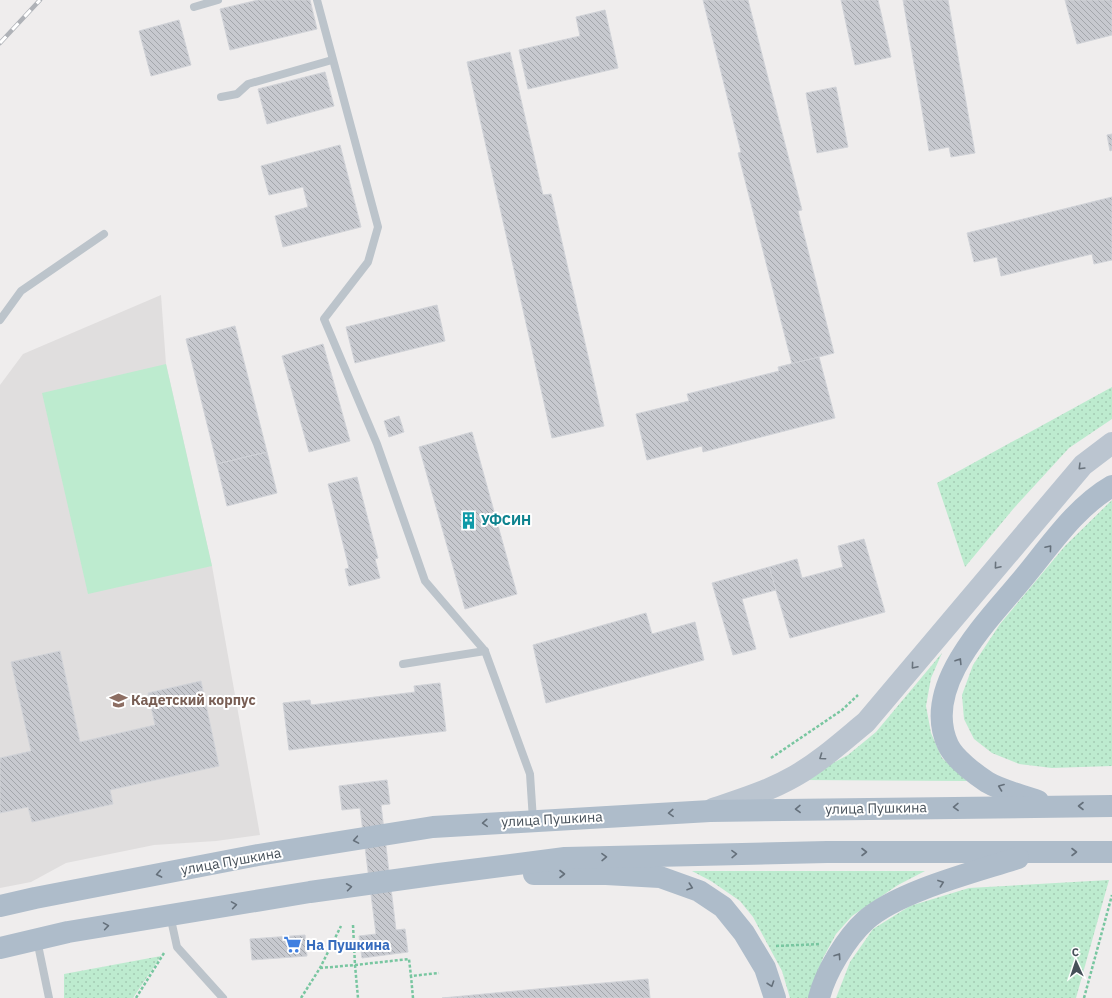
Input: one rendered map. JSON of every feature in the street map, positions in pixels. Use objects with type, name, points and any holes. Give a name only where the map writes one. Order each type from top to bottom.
[{"type":"main road","points":[[710,810],[760,792],[795,776],[833,750],[866,722],[1083,465],[1112,444]]},
{"type":"main road","points":[[1051,806],[989,783],[967,767],[948,746],[942,728],[942,698],[957,662],[991,617],[1078,514],[1102,492],[1112,486]]},
{"type":"main road","name":"улица Пушкина","points":[[0,906],[258,855],[433,827],[710,810],[1112,806]]},
{"type":"main road","points":[[0,948],[36,939],[170,915],[439,874],[565,858],[827,852],[1112,852]]},
{"type":"main road","points":[[819,998],[834,960],[866,920],[894,902],[940,883],[1036,852]]},
{"type":"main road","points":[[439,874],[606,874],[660,877],[699,891],[723,907],[744,933],[765,968],[776,998]]},
{"type":"lane","points":[[194,7],[218,0]]},
{"type":"lane","points":[[317,0],[378,227],[368,262],[324,319],[377,444],[425,581],[485,651],[530,774],[533,820]]},
{"type":"lane","points":[[222,97],[237,94],[248,84],[332,60]]},
{"type":"lane","points":[[0,320],[20,291],[104,234]]},
{"type":"lane","points":[[403,664],[485,651]]},
{"type":"lane","points":[[170,915],[177,948],[223,998]]},
{"type":"lane","points":[[36,939],[49,998]]},
{"type":"path","points":[[1084,998],[1112,895]]},
{"type":"path","points":[[353,925],[358,998]]},
{"type":"path","points":[[301,998],[320,968],[341,926]]},
{"type":"path","points":[[770,946],[829,944]]},
{"type":"path","points":[[136,998],[167,949]]},
{"type":"path","points":[[320,968],[409,959],[413,998]]},
{"type":"path","points":[[411,976],[439,973]]},
{"type":"shaded area","name":"Кадетский корпус","points":[[161,295],[166,364],[212,566],[260,835],[216,841],[154,845],[66,863],[31,882],[0,888],[0,385],[23,354]]},
{"type":"green space","points":[[166,364],[212,566],[88,594],[42,393]]},
{"type":"green space","points":[[1112,387],[1112,419],[1069,448],[1014,508],[965,567],[937,483]]},
{"type":"green space","points":[[1112,500],[1112,766],[1052,768],[1019,764],[992,753],[974,739],[964,719],[962,695],[973,665],[1000,624],[1065,546]]},
{"type":"green space","points":[[942,653],[931,678],[926,706],[931,733],[942,758],[967,781],[801,780],[848,755],[876,732]]},
{"type":"green space","points":[[692,871],[925,871],[898,885],[852,916],[836,934],[823,958],[808,998],[790,998],[782,971],[753,917],[740,901],[711,881]]},
{"type":"green space","points":[[1109,880],[1076,998],[836,998],[850,962],[873,929],[910,906],[969,888]]},
{"type":"green space","points":[[161,956],[133,998],[64,998],[64,974]]},
{"type":"building","points":[[258,0],[310,0],[317,29],[230,50],[220,9]]},
{"type":"building","points":[[703,0],[748,0],[802,210],[798,211],[834,353],[792,364],[738,153],[741,152]]},
{"type":"building","points":[[841,0],[878,0],[891,57],[855,65]]},
{"type":"building","points":[[903,0],[948,0],[975,153],[951,157],[949,147],[929,151]]},
{"type":"building","points":[[1065,0],[1112,0],[1112,35],[1077,44]]},
{"type":"building","points":[[605,10],[618,68],[528,89],[519,50],[580,36],[576,17]]},
{"type":"building","points":[[179,20],[191,65],[151,76],[139,31]]},
{"type":"building","points":[[510,52],[543,195],[551,194],[604,426],[552,438],[467,62]]},
{"type":"building","points":[[325,72],[334,106],[267,124],[258,89]]},
{"type":"building","points":[[836,87],[848,147],[817,153],[806,93]]},
{"type":"building","points":[[1112,134],[1112,150],[1110,151],[1107,135]]},
{"type":"building","points":[[340,145],[361,227],[283,247],[275,216],[308,207],[303,187],[269,195],[261,166]]},
{"type":"building","points":[[1112,197],[1112,260],[1094,264],[1092,254],[1001,276],[997,257],[974,262],[967,233]]},
{"type":"building","points":[[437,305],[445,341],[355,363],[346,327]]},
{"type":"building","points":[[235,326],[267,452],[217,464],[186,339]]},
{"type":"building","points":[[323,344],[350,441],[309,452],[282,356]]},
{"type":"building","points":[[819,357],[835,418],[703,452],[702,446],[647,460],[636,414],[689,401],[687,394],[779,371],[778,367]]},
{"type":"building","points":[[399,416],[404,432],[389,437],[384,421]]},
{"type":"building","name":"УФСИН","points":[[472,432],[517,594],[465,609],[419,447]]},
{"type":"building","points":[[267,452],[277,493],[227,506],[217,464]]},
{"type":"building","points":[[357,477],[378,558],[375,559],[380,578],[349,586],[345,569],[349,568],[328,484]]},
{"type":"building","points":[[864,539],[885,612],[790,638],[769,567],[797,559],[802,578],[843,567],[838,546]]},
{"type":"building","points":[[769,567],[776,590],[742,599],[756,649],[733,655],[712,583]]},
{"type":"building","points":[[646,613],[652,634],[695,622],[704,660],[546,703],[533,645]]},
{"type":"building","name":"Кадетский корпус","points":[[60,651],[80,742],[155,725],[148,693],[201,681],[219,766],[110,790],[113,804],[32,822],[28,807],[0,813],[0,758],[31,751],[11,662]]},
{"type":"building","points":[[440,683],[446,731],[289,750],[283,703],[310,700],[311,705],[415,692],[414,686]]},
{"type":"building","points":[[387,780],[390,804],[381,805],[396,930],[405,929],[408,952],[362,958],[359,936],[376,934],[360,808],[342,810],[339,786]]},
{"type":"building","points":[[305,935],[307,956],[252,960],[250,939]]},
{"type":"building","points":[[648,979],[650,998],[442,998],[537,989]]},
{"type":"railway","points":[[0,43],[40,0]]},
{"type":"place","name":"УФСИН","points":[[468,520]]},
{"type":"place","name":"Кадетский корпус","points":[[118,700]]},
{"type":"place","name":"На Пушкина","points":[[293,945]]}]
